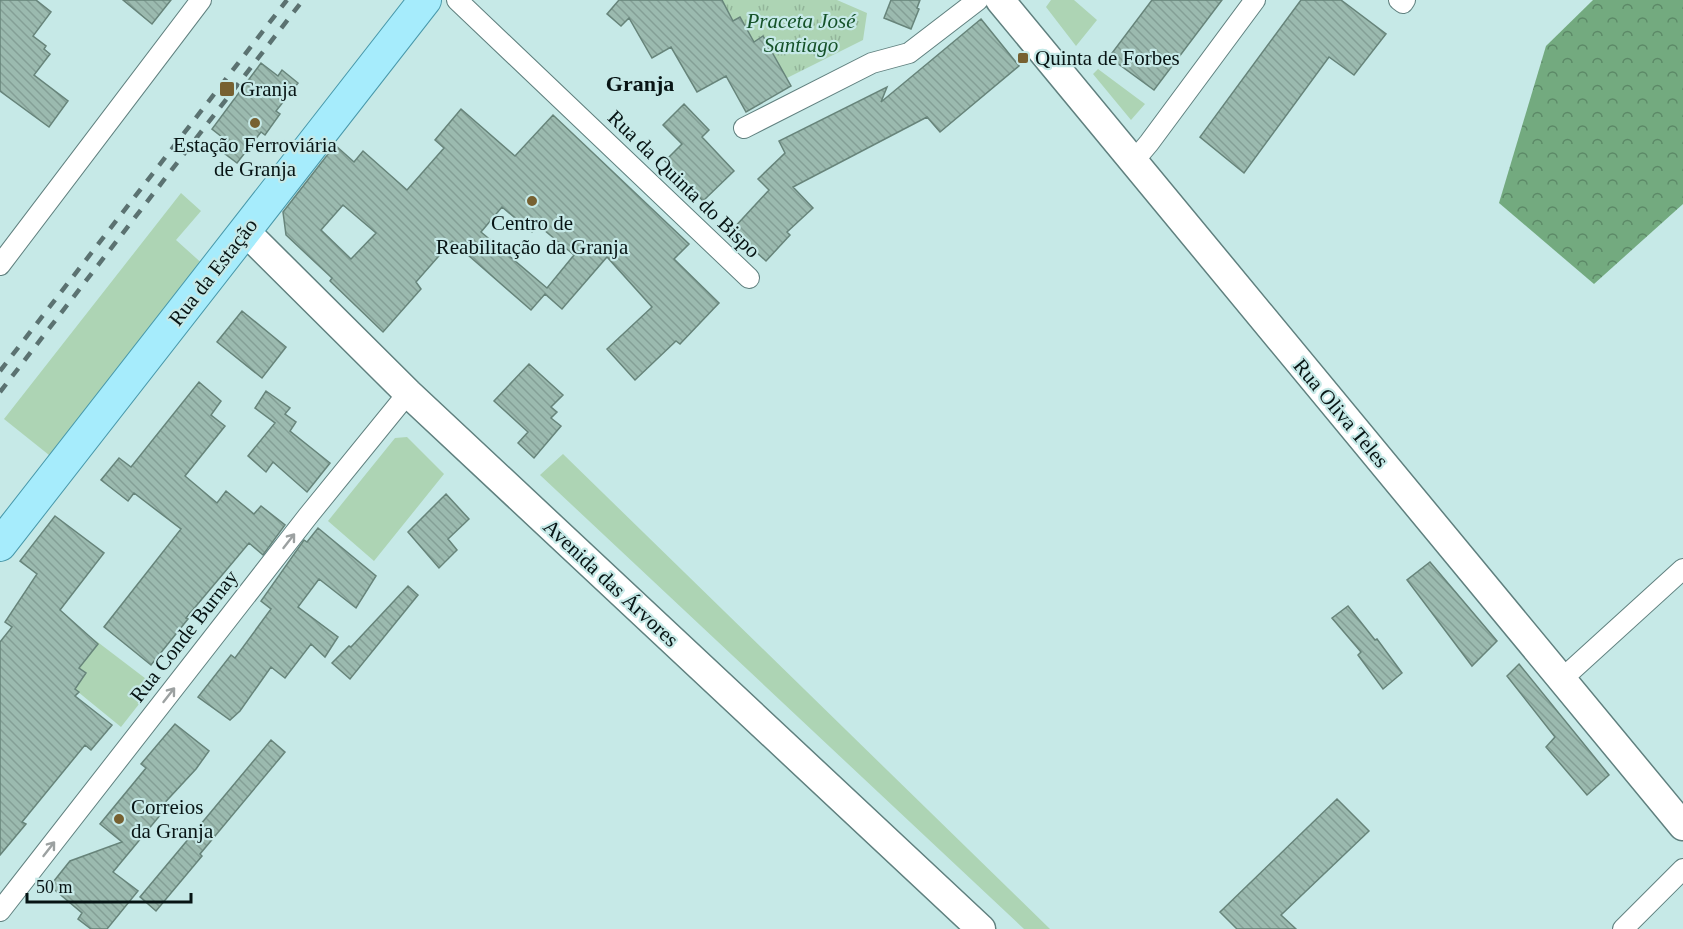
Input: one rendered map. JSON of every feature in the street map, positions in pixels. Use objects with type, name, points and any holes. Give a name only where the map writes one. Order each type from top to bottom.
[{"type":"main road","name":"Rua da Estação","points":[[0,545],[425,0]]},
{"type":"main road","name":"Rua Oliva Teles","points":[[1000,0],[1683,826]]},
{"type":"main road","name":"Avenida das Árvores","points":[[245,231],[408,393],[981,929]]},
{"type":"street","points":[[0,265],[201,0]]},
{"type":"street","name":"Rua da Quinta do Bispo","points":[[457,0],[748,278]]},
{"type":"street","points":[[744,128],[872,63],[909,53],[978,0]]},
{"type":"street","points":[[1133,162],[1254,0]]},
{"type":"street","name":"Rua Conde Burnay","points":[[0,911],[308,516],[408,393]]},
{"type":"street","points":[[1562,679],[1683,569]]},
{"type":"street","points":[[1623,929],[1683,869]]},
{"type":"green space","name":"Praceta José Santiago","points":[[708,0],[837,0],[867,13],[863,40],[785,79],[767,39],[751,47]]},
{"type":"green space","points":[[1051,0],[1074,0],[1097,20],[1076,46],[1046,7]]},
{"type":"green space","points":[[1593,0],[1683,0],[1683,204],[1594,284],[1499,203],[1546,46]]},
{"type":"green space","points":[[1098,69],[1145,104],[1131,120],[1093,74]]},
{"type":"green space","points":[[181,193],[201,211],[176,240],[206,267],[54,459],[4,419]]},
{"type":"green space","points":[[407,437],[444,474],[374,561],[328,521],[395,438]]},
{"type":"green space","points":[[563,454],[1050,929],[1024,929],[540,475]]},
{"type":"green space","points":[[91,637],[154,685],[121,727],[61,678]]},
{"type":"building","points":[[0,0],[36,0],[51,12],[33,36],[46,46],[44,49],[50,54],[34,75],[68,101],[49,127],[0,91]]},
{"type":"building","points":[[123,0],[171,0],[152,24]]},
{"type":"building","points":[[619,0],[722,0],[733,21],[740,17],[754,42],[763,36],[791,86],[746,112],[726,76],[697,92],[671,47],[652,58],[629,18],[621,26],[607,14]]},
{"type":"building","points":[[891,0],[920,0],[911,29],[884,18]]},
{"type":"building","points":[[1152,0],[1222,0],[1154,90],[1109,57]]},
{"type":"building","points":[[1301,0],[1341,0],[1386,34],[1354,75],[1329,57],[1244,173],[1200,137]]},
{"type":"building","points":[[981,19],[1019,66],[940,132],[927,117],[793,187],[813,208],[787,232],[790,235],[766,261],[732,230],[769,190],[758,179],[785,153],[779,141],[887,87],[881,102]]},
{"type":"building","name":"Estação Ferroviária de Granja","points":[[261,63],[278,76],[282,70],[298,83],[276,111],[280,114],[265,135],[261,132],[237,163],[220,150],[227,141],[212,129]]},
{"type":"building","points":[[684,104],[709,130],[702,137],[734,171],[703,201],[665,161],[682,144],[663,125]]},
{"type":"building","points":[[461,109],[515,156],[553,115],[689,244],[674,259],[719,303],[680,344],[676,341],[635,380],[607,349],[652,307],[607,257],[562,309],[545,294],[531,310],[452,241],[416,282],[421,289],[383,332],[330,281],[332,278],[286,235],[283,212],[335,145],[354,162],[363,151],[407,190],[444,148],[435,140]],"holes":[[[343,205],[376,233],[351,259],[321,230]],[[502,207],[532,232],[538,225],[574,255],[547,288],[481,232]]]},
{"type":"building","points":[[242,311],[286,347],[262,378],[217,342]]},
{"type":"building","points":[[529,364],[563,395],[551,407],[557,412],[551,418],[561,426],[534,458],[518,443],[528,432],[494,401]]},
{"type":"building","points":[[199,382],[221,401],[211,415],[225,426],[185,476],[217,503],[226,491],[254,514],[261,506],[285,525],[263,555],[249,543],[186,618],[188,619],[151,665],[104,627],[181,529],[134,493],[128,501],[101,480],[119,458],[131,467]]},
{"type":"building","points":[[266,391],[290,408],[285,414],[296,422],[290,431],[330,463],[307,492],[273,462],[266,472],[248,456],[275,423],[255,408]]},
{"type":"building","points":[[446,494],[469,519],[448,539],[457,550],[439,568],[408,532]]},
{"type":"building","points":[[55,516],[104,553],[60,610],[98,644],[79,668],[86,673],[75,689],[79,692],[75,696],[112,725],[91,750],[85,745],[22,822],[26,824],[0,855],[0,642],[12,627],[5,622],[37,574],[20,561]]},
{"type":"building","points":[[318,528],[376,576],[356,608],[319,579],[298,607],[338,637],[325,657],[311,644],[285,678],[271,667],[240,711],[230,720],[198,697],[231,655],[235,658],[271,609],[261,601],[304,540],[307,542]]},
{"type":"building","points":[[1430,562],[1497,641],[1472,666],[1407,580]]},
{"type":"building","points":[[408,586],[418,595],[350,679],[332,663],[349,646],[351,647]]},
{"type":"building","points":[[1348,606],[1375,640],[1377,639],[1402,673],[1383,689],[1358,655],[1361,652],[1332,618]]},
{"type":"building","points":[[1519,664],[1609,775],[1587,795],[1546,747],[1555,737],[1507,676]]},
{"type":"building","points":[[175,724],[209,751],[196,769],[158,810],[162,813],[113,872],[138,891],[107,929],[91,929],[78,919],[82,913],[50,886],[70,861],[122,842],[100,824],[146,768],[141,764]]},
{"type":"building","points":[[271,740],[285,752],[156,911],[140,897]]},
{"type":"building","points":[[1337,799],[1369,831],[1281,915],[1296,929],[1237,929],[1220,912]]},
{"type":"railway","points":[[0,371],[287,0]]},
{"type":"railway","points":[[0,392],[303,0]]},
{"type":"place","name":"Quinta de Forbes","points":[[1023,58]]},
{"type":"place","name":"Granja","points":[[227,89]]},
{"type":"place","name":"Estação Ferroviária de Granja","points":[[255,123]]},
{"type":"place","name":"Centro de Reabilitação da Granja","points":[[532,201]]},
{"type":"place","name":"Correios da Granja","points":[[119,819]]},
{"type":"district","name":"Granja","points":[[640,83]]}]
